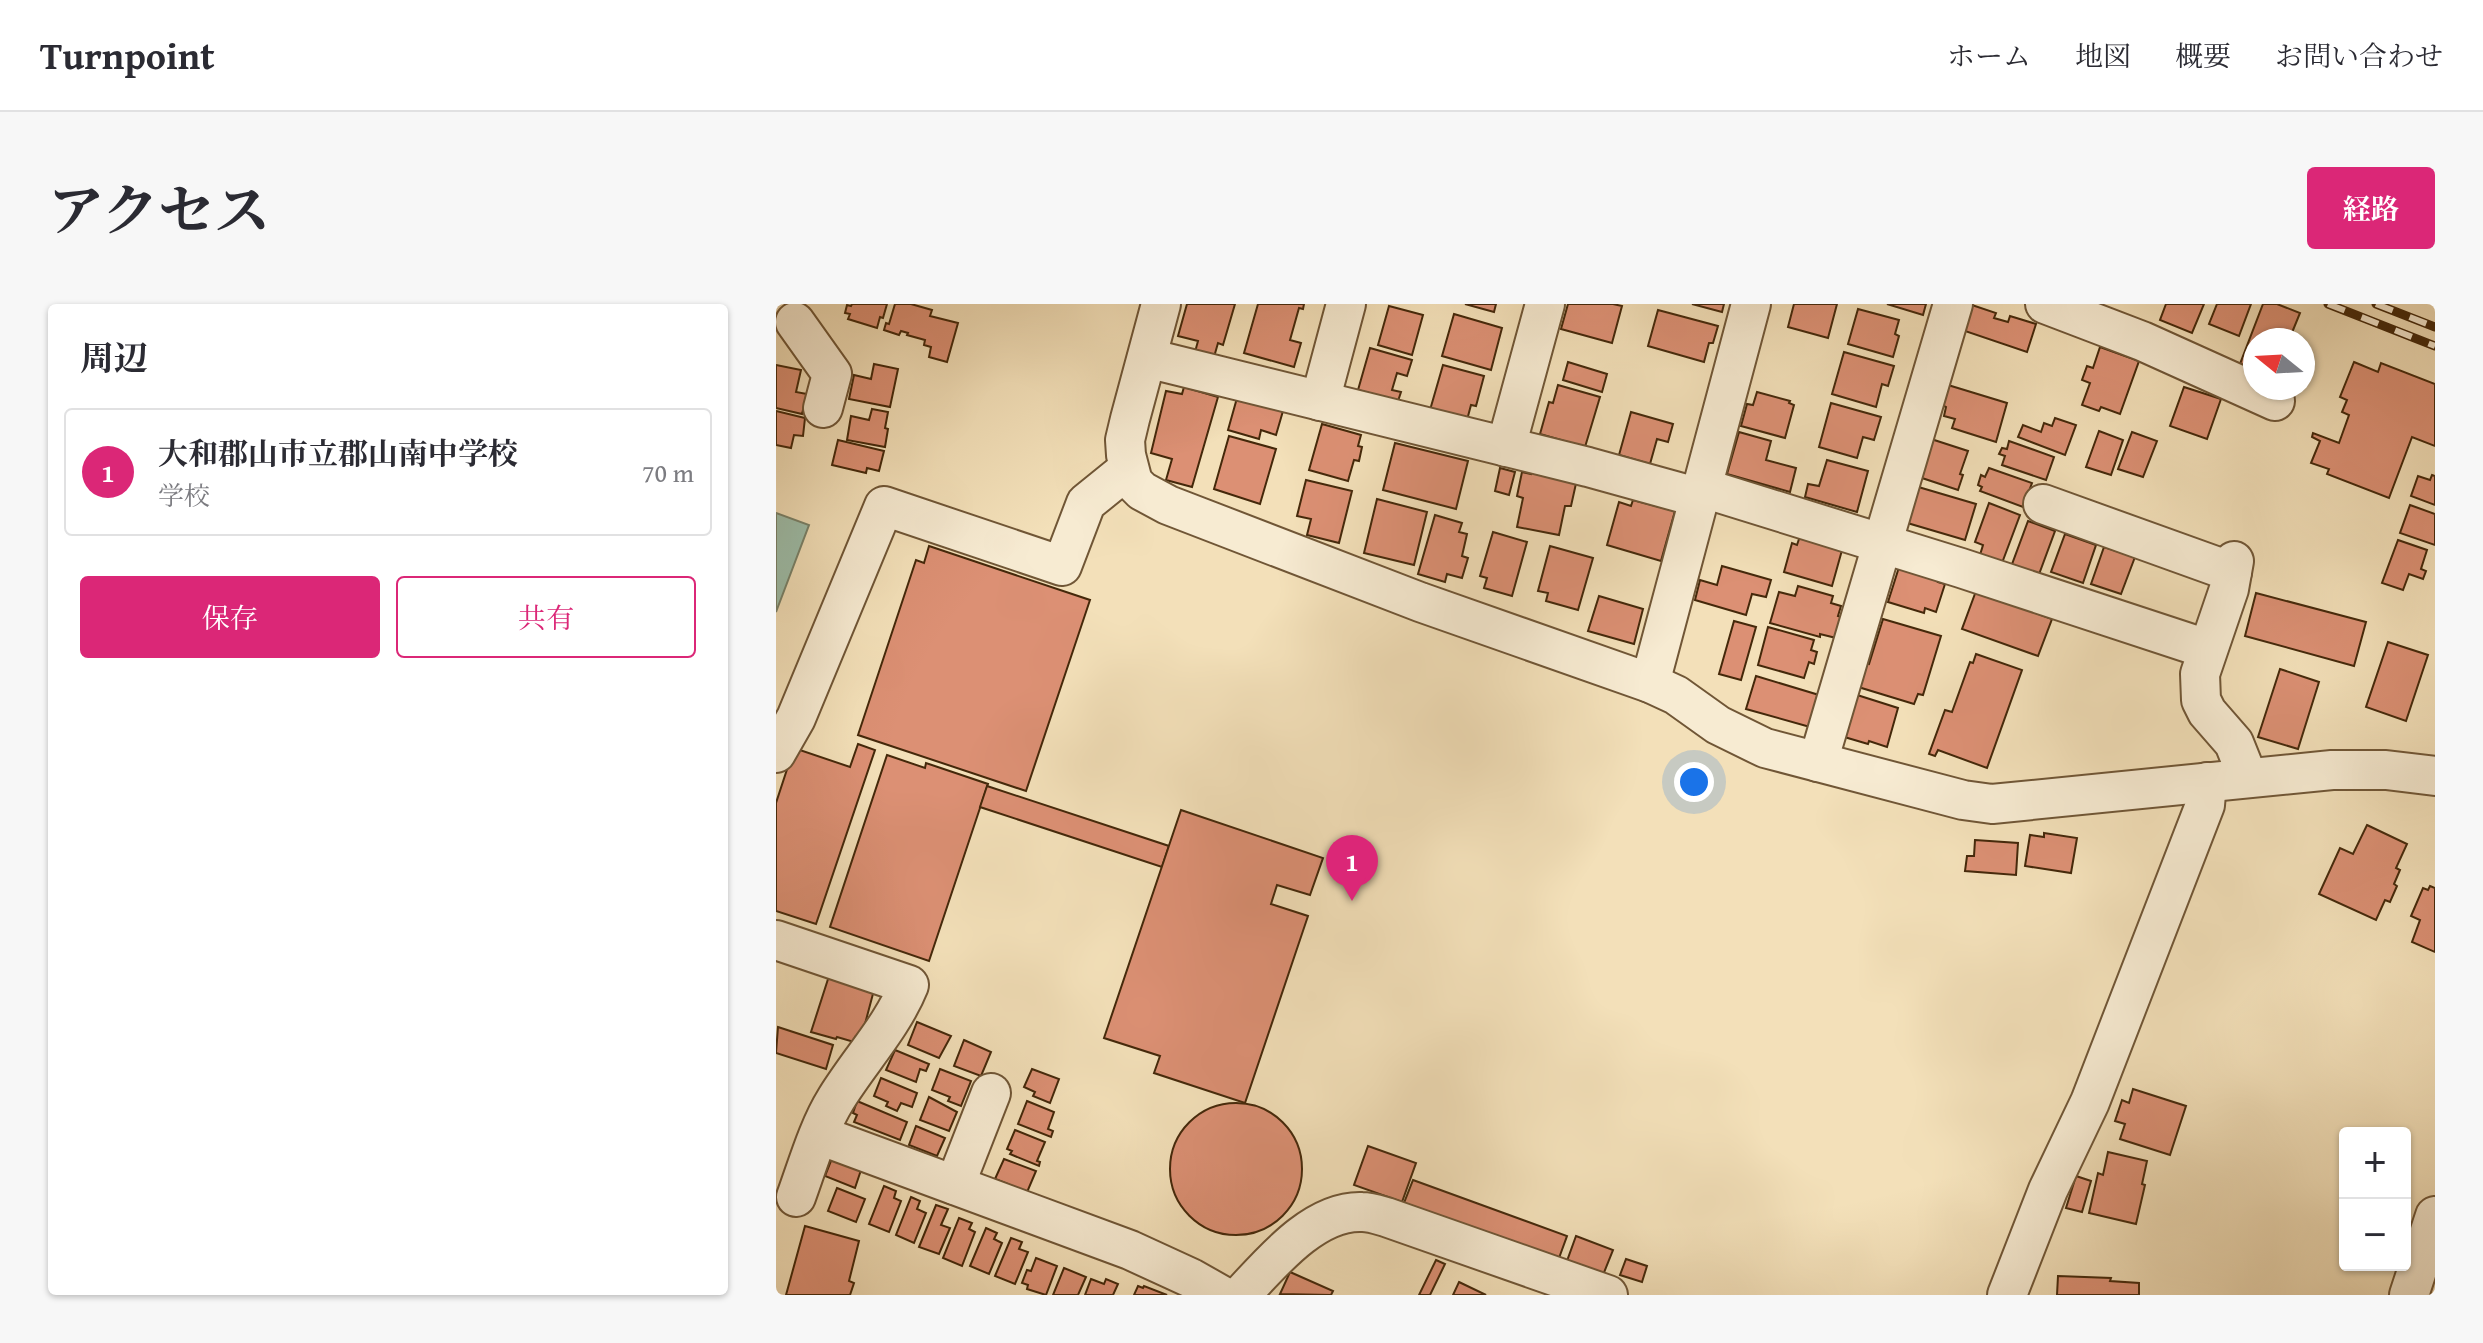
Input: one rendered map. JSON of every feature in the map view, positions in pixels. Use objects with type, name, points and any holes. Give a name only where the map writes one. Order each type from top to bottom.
[{"type":"street","points":[[1161,304],[1125,440],[1128,469],[1133,482],[1142,491],[1168,505],[1420,602],[1650,683],[1676,695],[1718,725],[1765,748],[1963,800],[1992,804],[2332,770],[2386,770],[2435,776]]},
{"type":"street","points":[[1320,401],[1346,304]]},
{"type":"street","points":[[1506,447],[1545,304]]},
{"type":"street","points":[[1650,683],[1751,304]]},
{"type":"street","points":[[1818,762],[1953,304]]},
{"type":"street","points":[[2045,304],[2142,341],[2275,401]]},
{"type":"street","points":[[790,314],[832,374],[823,408]]},
{"type":"street","points":[[1147,358],[1702,493],[1882,543],[2207,649]]},
{"type":"street","points":[[776,753],[802,704],[884,506],[1062,566],[1086,503],[1128,469]]},
{"type":"street","points":[[2043,504],[2233,566],[2229,589],[2200,674],[2201,700],[2207,712],[2234,743],[2248,778]]},
{"type":"street","points":[[2007,1295],[2048,1190],[2090,1102],[2205,805],[2207,782]]},
{"type":"street","points":[[776,940],[909,985],[900,1007],[835,1100],[796,1197]]},
{"type":"street","points":[[955,1185],[991,1093]]},
{"type":"street","points":[[819,1135],[1130,1250],[1221,1295]]},
{"type":"street","points":[[1241,1295],[1271,1263],[1315,1225],[1338,1214],[1363,1211],[1608,1295]]},
{"type":"street","points":[[2409,1295],[2435,1216]]},
{"type":"shaded area","points":[[776,513],[809,525],[776,612]]},
{"type":"building","points":[[887,304],[877,328],[848,319],[850,314],[845,313],[847,305]]},
{"type":"building","points":[[895,304],[911,304],[932,310],[930,316],[958,323],[947,362],[929,357],[931,347],[924,345],[925,340],[901,331],[899,335],[884,330]]},
{"type":"building","points":[[1187,304],[1235,304],[1223,345],[1218,343],[1214,357],[1195,352],[1198,341],[1178,336]]},
{"type":"building","points":[[1258,304],[1304,304],[1303,309],[1299,308],[1290,340],[1301,343],[1294,367],[1244,353]]},
{"type":"building","points":[[1465,304],[1496,304],[1494,312]]},
{"type":"building","points":[[1568,304],[1622,306],[1612,343],[1561,329]]},
{"type":"building","points":[[1692,304],[1724,304],[1722,312]]},
{"type":"building","points":[[1794,304],[1837,304],[1828,338],[1788,327]]},
{"type":"building","points":[[1887,304],[1926,304],[1923,315]]},
{"type":"building","points":[[1969,304],[1996,313],[1994,318],[2008,322],[2010,316],[2036,324],[2027,352],[1959,329]]},
{"type":"building","points":[[2166,304],[2204,304],[2192,333],[2160,320]]},
{"type":"building","points":[[2217,304],[2251,304],[2239,336],[2209,324]]},
{"type":"building","points":[[2263,304],[2277,304],[2300,313],[2294,328],[2254,328]]},
{"type":"building","points":[[1389,306],[1423,315],[1412,355],[1378,345]]},
{"type":"building","points":[[1858,309],[1899,320],[1895,334],[1899,336],[1893,357],[1848,344]]},
{"type":"building","points":[[1658,310],[1718,326],[1704,362],[1648,346]]},
{"type":"building","points":[[1454,314],[1502,328],[1491,370],[1442,356]]},
{"type":"building","points":[[2100,347],[2139,361],[2120,414],[2101,407],[2099,411],[2082,405],[2090,383],[2082,380],[2087,366],[2093,368]]},
{"type":"building","points":[[1370,348],[1412,360],[1407,376],[1397,373],[1392,390],[1401,392],[1398,401],[1358,390]]},
{"type":"building","points":[[1844,352],[1894,366],[1888,386],[1882,384],[1876,407],[1832,394]]},
{"type":"building","points":[[1568,362],[1607,374],[1602,392],[1563,380]]},
{"type":"building","points":[[2354,362],[2378,372],[2381,363],[2435,384],[2435,446],[2412,437],[2389,498],[2327,474],[2329,469],[2311,463],[2320,441],[2312,437],[2313,433],[2339,443],[2349,415],[2342,412],[2347,400],[2340,397]]},
{"type":"building","points":[[874,364],[898,369],[890,407],[849,399],[854,375],[871,379]]},
{"type":"building","points":[[776,365],[801,370],[796,392],[807,394],[802,414],[776,408]]},
{"type":"building","points":[[1443,365],[1484,376],[1476,406],[1471,405],[1467,420],[1430,410]]},
{"type":"building","points":[[1558,385],[1600,397],[1585,447],[1540,434],[1549,402],[1553,403]]},
{"type":"building","points":[[1948,385],[2007,403],[1996,442],[1952,428],[1955,419],[1944,416],[1946,407],[1942,405]]},
{"type":"building","points":[[1184,387],[1218,397],[1192,487],[1166,480],[1172,459],[1151,453],[1166,391],[1182,394]]},
{"type":"building","points":[[2184,387],[2221,399],[2207,439],[2170,426]]},
{"type":"building","points":[[1757,392],[1790,401],[1794,405],[1785,438],[1741,426],[1747,404],[1753,405]]},
{"type":"building","points":[[1237,398],[1283,411],[1276,435],[1261,430],[1259,439],[1228,430]]},
{"type":"building","points":[[1831,403],[1881,417],[1874,440],[1863,437],[1857,458],[1819,447]]},
{"type":"building","points":[[872,409],[888,412],[885,447],[847,440],[851,416],[869,420]]},
{"type":"building","points":[[776,411],[805,418],[803,436],[794,435],[791,448],[776,445]]},
{"type":"building","points":[[1631,412],[1673,424],[1668,442],[1657,439],[1650,464],[1619,455]]},
{"type":"building","points":[[2055,418],[2076,425],[2065,455],[2018,437],[2023,425],[2041,432],[2044,423],[2052,426]]},
{"type":"building","points":[[1322,424],[1361,435],[1359,461],[1354,460],[1348,481],[1309,470]]},
{"type":"building","points":[[2099,431],[2123,440],[2111,475],[2086,467]]},
{"type":"building","points":[[1739,432],[1771,441],[1766,460],[1796,468],[1790,492],[1727,474]]},
{"type":"building","points":[[2132,432],[2157,441],[2143,477],[2118,469]]},
{"type":"building","points":[[1229,436],[1276,449],[1260,504],[1214,489]]},
{"type":"building","points":[[1928,438],[1968,451],[1958,490],[1916,476]]},
{"type":"building","points":[[838,440],[884,451],[879,471],[867,468],[866,473],[832,465]]},
{"type":"building","points":[[2009,441],[2054,457],[2046,480],[2002,465],[2005,456],[1999,454],[2002,448],[2007,449]]},
{"type":"building","points":[[1395,443],[1468,461],[1456,509],[1383,490]]},
{"type":"building","points":[[1827,460],[1868,471],[1857,512],[1805,497],[1808,484],[1819,486]]},
{"type":"building","points":[[1500,468],[1515,472],[1509,495],[1495,491]]},
{"type":"building","points":[[1989,468],[2032,483],[2023,507],[1980,491],[1981,475],[1985,477]]},
{"type":"building","points":[[1532,469],[1577,479],[1571,506],[1565,506],[1559,535],[1517,527],[1523,498],[1517,496],[1522,472],[1531,474]]},
{"type":"building","points":[[2432,475],[2435,476],[2435,505],[2411,496],[2418,476],[2430,480]]},
{"type":"building","points":[[1306,480],[1352,491],[1339,543],[1307,535],[1311,519],[1297,516]]},
{"type":"building","points":[[1915,486],[1976,504],[1965,540],[1904,522]]},
{"type":"building","points":[[1377,499],[1427,512],[1414,565],[1364,553]]},
{"type":"building","points":[[1633,500],[1675,511],[1661,561],[1607,545],[1619,502],[1631,506]]},
{"type":"building","points":[[1989,503],[2020,515],[2002,563],[1980,555],[1983,545],[1975,542]]},
{"type":"building","points":[[2410,505],[2435,514],[2435,545],[2400,533]]},
{"type":"building","points":[[1435,515],[1462,523],[1459,532],[1467,534],[1462,556],[1468,558],[1462,578],[1447,574],[1445,582],[1418,574]]},
{"type":"building","points":[[2028,521],[2055,531],[2038,577],[2011,567]]},
{"type":"building","points":[[1802,530],[1844,543],[1832,586],[1784,572],[1792,543],[1797,545]]},
{"type":"building","points":[[1493,532],[1527,542],[1512,596],[1484,588],[1487,578],[1480,576]]},
{"type":"building","points":[[2065,534],[2096,545],[2083,583],[2051,572]]},
{"type":"building","points":[[2398,540],[2427,550],[2421,569],[2426,571],[2423,579],[2409,574],[2403,590],[2382,583]]},
{"type":"building","points":[[929,546],[1090,600],[1026,791],[858,735],[916,560],[924,563]]},
{"type":"building","points":[[1550,546],[1593,558],[1578,610],[1546,601],[1548,593],[1538,591]]},
{"type":"building","points":[[2104,547],[2135,557],[2121,594],[2091,584]]},
{"type":"building","points":[[1900,564],[1940,577],[1938,582],[1945,584],[1936,612],[1925,608],[1924,613],[1888,602]]},
{"type":"building","points":[[1722,566],[1771,580],[1766,597],[1752,594],[1746,615],[1695,600],[1700,580],[1717,585]]},
{"type":"building","points":[[1798,586],[1833,596],[1831,603],[1841,606],[1838,616],[1842,617],[1836,638],[1820,634],[1820,637],[1770,623],[1779,592],[1795,596]]},
{"type":"building","points":[[1976,591],[2052,619],[2038,656],[1962,629]]},
{"type":"building","points":[[2256,593],[2366,622],[2354,666],[2245,636]]},
{"type":"building","points":[[1599,596],[1643,609],[1634,644],[1588,631]]},
{"type":"building","points":[[1883,619],[1941,636],[1923,695],[1918,694],[1914,704],[1855,686],[1862,662],[1869,664]]},
{"type":"building","points":[[1734,621],[1756,627],[1741,680],[1719,674]]},
{"type":"building","points":[[1768,627],[1814,640],[1811,650],[1817,652],[1814,664],[1809,662],[1804,678],[1758,665]]},
{"type":"building","points":[[2388,642],[2428,655],[2406,721],[2366,707]]},
{"type":"building","points":[[1976,654],[2022,670],[1987,768],[1938,750],[1935,756],[1929,754],[1945,710],[1952,712],[1970,662],[1973,663]]},
{"type":"building","points":[[2280,669],[2319,682],[2298,749],[2258,737]]},
{"type":"building","points":[[1756,676],[1819,695],[1810,727],[1746,709]]},
{"type":"building","points":[[1854,694],[1898,708],[1887,747],[1841,736]]},
{"type":"building","points":[[858,744],[875,750],[816,924],[776,911],[776,803],[794,748],[850,767]]},
{"type":"building","points":[[887,755],[925,768],[926,763],[988,784],[929,961],[830,927]]},
{"type":"building","points":[[987,786],[1169,846],[1162,867],[980,807]]},
{"type":"building","points":[[1181,810],[1323,858],[1310,895],[1277,885],[1271,904],[1308,916],[1245,1103],[1154,1073],[1160,1056],[1104,1038]]},
{"type":"building","points":[[2367,825],[2407,844],[2396,868],[2400,870],[2394,884],[2397,886],[2390,902],[2385,900],[2376,920],[2319,894],[2340,848],[2353,854]]},
{"type":"building","points":[[2044,833],[2077,838],[2071,873],[2025,866],[2030,835],[2044,837]]},
{"type":"building","points":[[1975,840],[2018,843],[2016,875],[1965,871],[1967,856],[1974,856]]},
{"type":"building","points":[[2430,886],[2435,888],[2435,952],[2412,942],[2420,920],[2411,916],[2423,888],[2428,890]]},
{"type":"building","points":[[829,976],[874,990],[861,1039],[855,1037],[854,1042],[811,1032]]},
{"type":"building","points":[[917,1022],[951,1036],[939,1058],[908,1045]]},
{"type":"building","points":[[778,1027],[833,1045],[826,1069],[776,1053]]},
{"type":"building","points":[[964,1040],[991,1052],[981,1076],[954,1066]]},
{"type":"building","points":[[895,1050],[929,1064],[926,1071],[920,1069],[916,1082],[886,1070]]},
{"type":"building","points":[[940,1069],[971,1081],[961,1106],[948,1101],[950,1097],[932,1090]]},
{"type":"building","points":[[1032,1069],[1059,1079],[1050,1103],[1033,1096],[1035,1092],[1024,1087]]},
{"type":"building","points":[[881,1078],[917,1093],[912,1107],[901,1103],[897,1111],[886,1106],[888,1102],[874,1096]]},
{"type":"building","points":[[2133,1089],[2186,1106],[2170,1155],[2120,1139],[2125,1124],[2115,1121],[2122,1100],[2129,1103]]},
{"type":"building","points":[[929,1097],[957,1112],[949,1131],[920,1120]]},
{"type":"building","points":[[857,1101],[907,1122],[900,1140],[854,1122]]},
{"type":"building","points":[[1027,1101],[1054,1112],[1048,1129],[1053,1131],[1051,1137],[1018,1124]]},
{"type":"building","points":[[1236,1103],[1261,1108],[1282,1123],[1297,1144],[1302,1169],[1297,1194],[1282,1215],[1261,1230],[1236,1235],[1211,1230],[1190,1215],[1175,1194],[1170,1169],[1175,1144],[1190,1123],[1211,1108]]},
{"type":"building","points":[[916,1126],[945,1138],[937,1156],[909,1145]]},
{"type":"building","points":[[1015,1130],[1045,1142],[1037,1161],[1040,1162],[1039,1166],[1010,1154],[1012,1151],[1007,1149]]},
{"type":"building","points":[[1368,1146],[1416,1163],[1402,1202],[1354,1185]]},
{"type":"building","points":[[835,1151],[862,1167],[855,1188],[825,1176]]},
{"type":"building","points":[[2108,1152],[2147,1161],[2136,1224],[2089,1213],[2098,1173],[2103,1175]]},
{"type":"building","points":[[1004,1159],[1036,1171],[1025,1197],[1006,1189],[1008,1184],[995,1179]]},
{"type":"building","points":[[2076,1176],[2091,1181],[2082,1212],[2066,1208]]},
{"type":"building","points":[[1413,1180],[1567,1236],[1559,1258],[1404,1203]]},
{"type":"building","points":[[884,1186],[896,1191],[894,1198],[901,1201],[889,1232],[869,1224]]},
{"type":"building","points":[[837,1188],[865,1199],[856,1222],[828,1211]]},
{"type":"building","points":[[911,1197],[920,1201],[917,1209],[926,1213],[914,1243],[896,1235]]},
{"type":"building","points":[[936,1205],[948,1209],[941,1225],[950,1228],[939,1254],[919,1247]]},
{"type":"building","points":[[959,1218],[972,1223],[969,1229],[975,1232],[962,1266],[943,1258]]},
{"type":"building","points":[[805,1226],[859,1241],[849,1281],[854,1283],[850,1295],[786,1295]]},
{"type":"building","points":[[986,1228],[997,1233],[994,1239],[1002,1243],[989,1274],[970,1266]]},
{"type":"building","points":[[1576,1236],[1613,1250],[1603,1275],[1567,1261]]},
{"type":"building","points":[[1011,1238],[1022,1242],[1019,1249],[1028,1252],[1015,1284],[995,1276]]},
{"type":"building","points":[[1036,1258],[1057,1266],[1046,1295],[1027,1289],[1028,1285],[1022,1283]]},
{"type":"building","points":[[1626,1259],[1647,1266],[1642,1282],[1620,1275]]},
{"type":"building","points":[[1436,1260],[1445,1264],[1430,1295],[1419,1295]]},
{"type":"building","points":[[1064,1268],[1086,1277],[1078,1295],[1053,1295]]},
{"type":"building","points":[[1290,1272],[1333,1291],[1331,1295],[1280,1294]]},
{"type":"building","points":[[2058,1276],[2111,1278],[2110,1281],[2139,1283],[2139,1295],[2057,1295]]},
{"type":"building","points":[[1091,1279],[1104,1284],[1106,1279],[1118,1284],[1113,1295],[1085,1295]]},
{"type":"building","points":[[1459,1282],[1486,1295],[1453,1295]]},
{"type":"building","points":[[1138,1286],[1144,1286],[1167,1295],[1134,1295]]},
{"type":"railway","points":[[2328,304],[2435,346]]},
{"type":"railway","points":[[2376,304],[2435,327]]},
{"type":"place","name":"大和郡山市立郡山南中学校","points":[[1352,901]]}]
